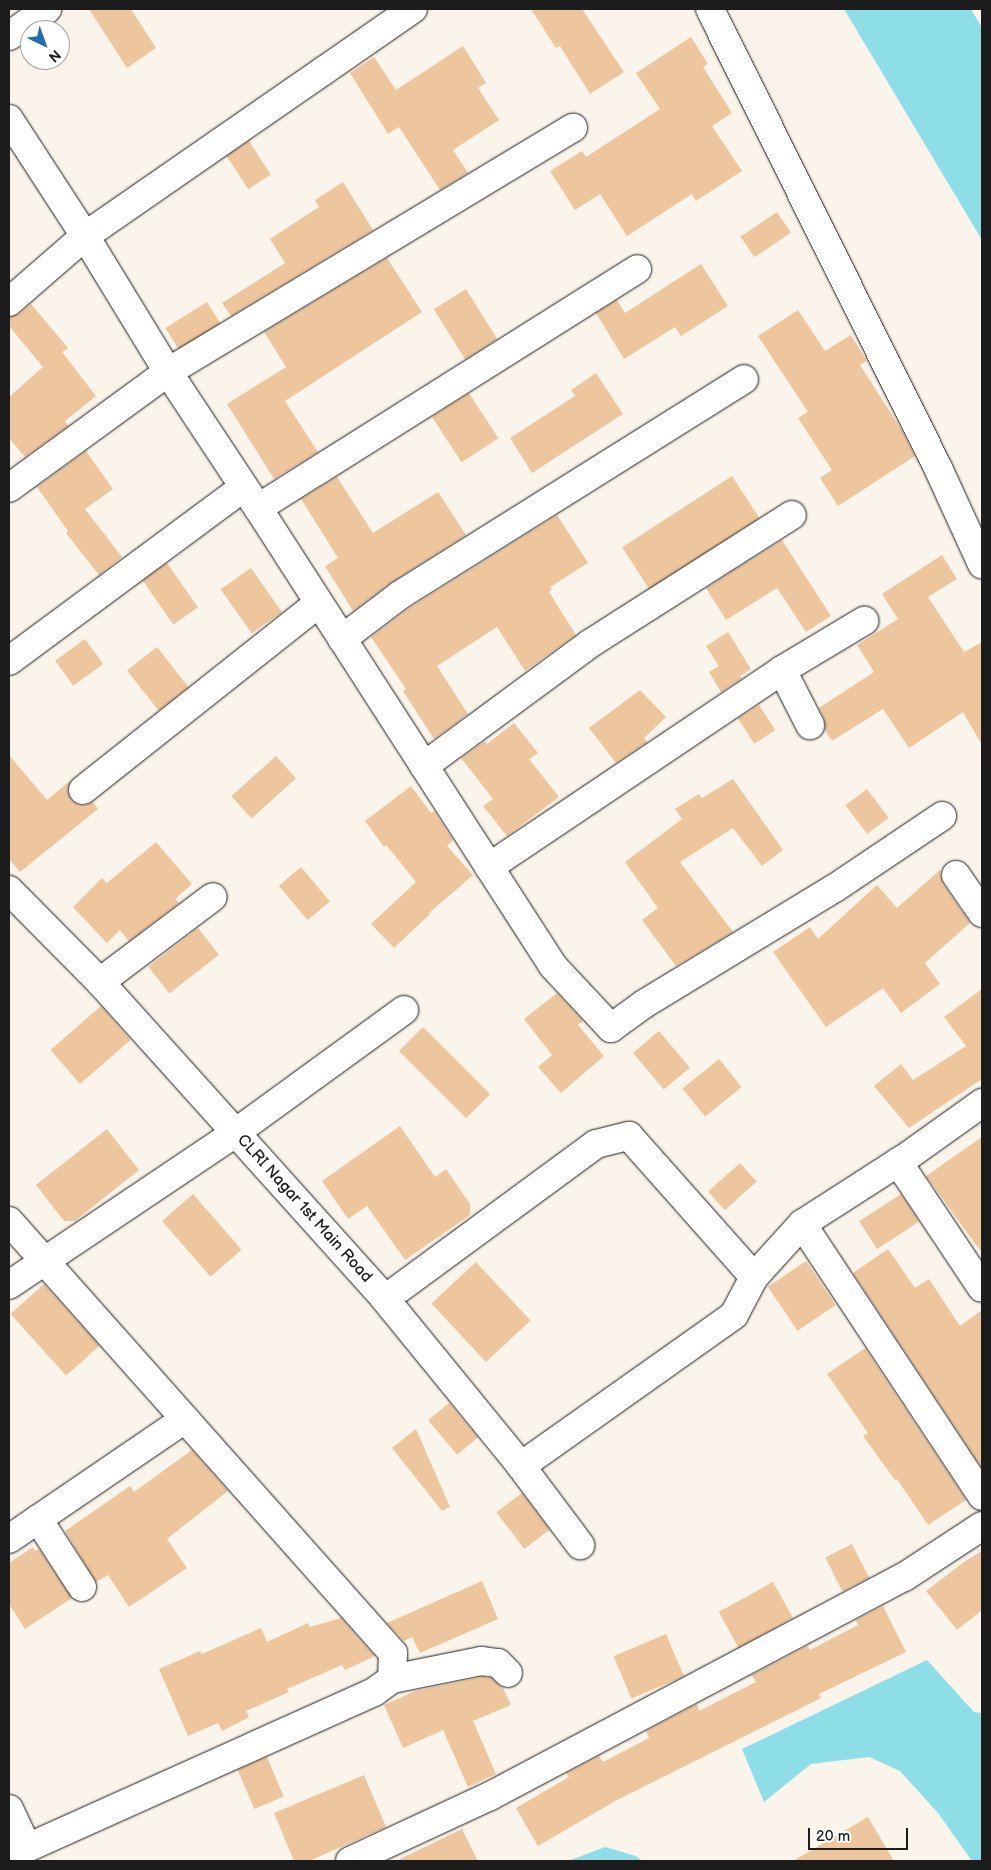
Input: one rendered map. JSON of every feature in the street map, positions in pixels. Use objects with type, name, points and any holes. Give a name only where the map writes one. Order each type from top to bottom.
[{"type":"street","points":[[9,36],[47,9]]},
{"type":"street","points":[[9,302],[85,236],[413,9]]},
{"type":"street","points":[[710,9],[938,468],[982,564]]},
{"type":"street","points":[[9,119],[85,236],[168,372],[251,497],[553,966],[611,1028],[644,1004],[836,888],[942,816]]},
{"type":"street","points":[[9,488],[168,372],[573,128]]},
{"type":"street","points":[[9,660],[251,497],[637,269]]},
{"type":"street","points":[[342,639],[400,595],[744,380]]},
{"type":"street","points":[[424,766],[591,643],[792,515]]},
{"type":"street","points":[[83,790],[319,603]]},
{"type":"street","points":[[489,867],[782,670],[864,621]]},
{"type":"street","points":[[782,670],[810,725]]},
{"type":"street","points":[[956,875],[982,913]]},
{"type":"street","name":"CLRI Nagar 1st Main Road","points":[[9,890],[100,982],[385,1299],[521,1466],[580,1545]]},
{"type":"street","points":[[100,982],[213,897]]},
{"type":"street","points":[[9,1285],[235,1134],[404,1010]]},
{"type":"street","points":[[521,1466],[734,1315],[754,1277],[802,1224],[898,1162],[982,1103]]},
{"type":"street","points":[[385,1299],[596,1144],[630,1136],[754,1277]]},
{"type":"street","points":[[898,1162],[982,1288]]},
{"type":"street","points":[[9,1221],[393,1653],[392,1679]]},
{"type":"street","points":[[802,1224],[982,1496]]},
{"type":"street","points":[[9,1539],[185,1419]]},
{"type":"street","points":[[38,1519],[82,1587]]},
{"type":"street","points":[[350,1861],[490,1796],[904,1578],[982,1526]]},
{"type":"street","points":[[9,1809],[18,1851],[374,1692],[392,1679],[481,1661],[498,1663],[508,1673]]},
{"type":"water","points":[[844,9],[971,9],[982,28],[982,240]]},
{"type":"water","points":[[927,1660],[974,1712],[982,1713],[982,1861],[972,1861],[938,1813],[900,1771],[869,1757],[811,1764],[764,1802],[742,1749]]},
{"type":"water","points":[[605,1847],[636,1856],[642,1861],[568,1861]]},
{"type":"building","points":[[89,9],[131,9],[156,48],[127,68]]},
{"type":"building","points":[[531,9],[582,9],[624,72],[590,94],[560,46],[556,48]]},
{"type":"building","points":[[691,37],[708,64],[703,67],[732,113],[712,126],[742,171],[696,201],[692,194],[627,236],[600,194],[575,210],[550,171],[582,151],[586,157],[660,109],[636,73]]},
{"type":"building","points":[[463,46],[486,83],[478,88],[499,120],[453,150],[468,173],[440,190],[399,127],[388,134],[350,73],[374,57],[396,90]]},
{"type":"building","points":[[249,141],[271,175],[248,189],[226,156]]},
{"type":"building","points":[[343,182],[373,230],[231,316],[222,303],[285,263],[270,239],[319,207],[315,200]]},
{"type":"building","points":[[777,212],[791,233],[755,257],[741,237]]},
{"type":"building","points":[[387,258],[422,312],[285,401],[318,452],[274,479],[227,404],[286,367],[264,332]]},
{"type":"building","points":[[701,264],[728,306],[681,336],[675,327],[624,359],[596,313],[617,300],[625,313]]},
{"type":"building","points":[[466,289],[497,339],[465,359],[434,309]]},
{"type":"building","points":[[207,302],[220,323],[179,349],[165,328]]},
{"type":"building","points":[[31,304],[68,348],[62,352],[96,396],[65,421],[68,426],[25,457],[9,438],[9,397],[43,367],[9,326],[9,317],[19,314]]},
{"type":"building","points":[[798,310],[825,351],[851,335],[867,361],[860,365],[903,432],[915,456],[838,506],[820,478],[832,470],[798,418],[808,412],[758,336]]},
{"type":"building","points":[[596,373],[623,414],[532,473],[510,438],[575,396],[571,390]]},
{"type":"building","points":[[469,393],[498,438],[462,462],[432,417]]},
{"type":"building","points":[[86,451],[113,489],[85,509],[122,557],[99,575],[66,533],[68,531],[37,487]]},
{"type":"building","points":[[732,476],[759,518],[649,589],[622,547]]},
{"type":"building","points":[[337,477],[373,533],[438,492],[466,535],[392,582],[353,611],[325,566],[338,558],[301,499]]},
{"type":"building","points":[[557,515],[588,563],[550,587],[552,589],[549,592],[576,635],[525,671],[497,627],[437,666],[468,714],[434,739],[403,691],[406,689],[371,637],[409,608]]},
{"type":"building","points":[[782,540],[831,616],[806,632],[777,588],[726,620],[706,588]]},
{"type":"building","points":[[942,555],[957,579],[928,597],[964,652],[982,642],[982,745],[963,712],[909,748],[883,709],[832,741],[824,729],[824,718],[819,708],[874,672],[857,645],[898,619],[882,594]]},
{"type":"building","points":[[167,563],[198,607],[173,624],[142,580]]},
{"type":"building","points":[[251,568],[282,612],[252,633],[221,589]]},
{"type":"building","points":[[728,632],[751,669],[740,676],[742,678],[721,692],[709,672],[719,666],[706,646]]},
{"type":"building","points":[[85,639],[103,664],[73,686],[55,661]]},
{"type":"building","points":[[157,647],[188,687],[158,711],[127,670]]},
{"type":"building","points":[[640,690],[666,717],[644,738],[647,742],[616,763],[589,728]]},
{"type":"building","points":[[759,705],[775,730],[754,744],[738,719]]},
{"type":"building","points":[[514,723],[538,753],[529,759],[559,797],[507,836],[483,806],[493,799],[461,758],[485,741],[487,744]]},
{"type":"building","points":[[9,755],[47,800],[71,780],[68,792],[71,800],[78,805],[93,802],[98,809],[20,872],[9,859]]},
{"type":"building","points":[[276,756],[296,778],[251,818],[231,796]]},
{"type":"building","points":[[733,779],[783,850],[762,866],[733,828],[680,862],[733,932],[676,966],[642,920],[658,908],[625,862],[682,819],[675,809],[699,794],[702,798]]},
{"type":"building","points":[[411,786],[431,813],[434,811],[453,840],[447,846],[473,875],[429,913],[394,948],[371,924],[416,882],[386,845],[384,847],[365,821]]},
{"type":"building","points":[[867,789],[889,818],[867,834],[845,805]]},
{"type":"building","points":[[156,842],[192,884],[175,899],[179,903],[129,941],[120,930],[107,943],[73,907],[102,878],[107,883]]},
{"type":"building","points":[[301,867],[330,901],[308,920],[279,886]]},
{"type":"building","points":[[940,870],[943,884],[970,923],[925,963],[940,984],[901,1013],[883,988],[826,1027],[773,952],[810,927],[818,939],[877,885],[897,908]]},
{"type":"building","points":[[198,928],[219,955],[169,994],[148,967]]},
{"type":"building","points":[[982,989],[982,1079],[909,1128],[874,1086],[901,1064],[913,1080],[966,1046],[944,1017]]},
{"type":"building","points":[[557,993],[583,1021],[578,1025],[604,1056],[561,1093],[538,1067],[552,1055],[524,1019]]},
{"type":"building","points":[[101,1006],[131,1040],[80,1084],[50,1050]]},
{"type":"building","points":[[423,1027],[490,1094],[466,1118],[399,1051]]},
{"type":"building","points":[[659,1031],[690,1068],[664,1090],[633,1053]]},
{"type":"building","points":[[719,1059],[742,1087],[705,1117],[682,1089]]},
{"type":"building","points":[[400,1126],[435,1177],[446,1169],[470,1204],[470,1215],[405,1260],[367,1206],[348,1219],[322,1181]]},
{"type":"building","points":[[107,1129],[139,1170],[75,1221],[64,1221],[36,1185]]},
{"type":"building","points":[[982,1137],[982,1253],[926,1176]]},
{"type":"building","points":[[740,1163],[757,1182],[725,1210],[708,1192]]},
{"type":"building","points":[[193,1194],[242,1250],[211,1277],[162,1221]]},
{"type":"building","points":[[901,1194],[919,1222],[877,1249],[859,1221]]},
{"type":"building","points":[[888,1249],[915,1288],[929,1279],[960,1326],[982,1310],[982,1468],[853,1273]]},
{"type":"building","points":[[806,1261],[836,1305],[798,1331],[768,1287]]},
{"type":"building","points":[[476,1262],[531,1321],[486,1362],[431,1304]]},
{"type":"building","points":[[44,1284],[100,1346],[66,1376],[11,1314]]},
{"type":"building","points":[[865,1348],[966,1500],[928,1525],[897,1479],[895,1480],[863,1436],[868,1433],[827,1374]]},
{"type":"building","points":[[449,1403],[478,1437],[457,1455],[428,1420]]},
{"type":"building","points":[[416,1429],[450,1507],[442,1511],[392,1448]]},
{"type":"building","points":[[192,1450],[228,1491],[167,1539],[187,1568],[129,1607],[108,1575],[96,1582],[65,1531],[130,1486],[134,1492]]},
{"type":"building","points":[[522,1493],[550,1530],[524,1549],[496,1512]]},
{"type":"building","points":[[852,1544],[869,1578],[843,1591],[825,1558]]},
{"type":"building","points":[[33,1547],[35,1551],[39,1549],[72,1598],[25,1629],[9,1604],[9,1563]]},
{"type":"building","points":[[982,1551],[982,1610],[957,1630],[926,1591],[964,1562]]},
{"type":"building","points":[[482,1581],[498,1619],[420,1653],[412,1637],[404,1641],[387,1623]]},
{"type":"building","points":[[773,1582],[793,1618],[739,1648],[719,1612]]},
{"type":"building","points":[[883,1606],[906,1652],[819,1694],[821,1698],[617,1800],[538,1846],[516,1808],[569,1777],[566,1773],[599,1756],[603,1762],[649,1738],[646,1731],[697,1704],[699,1711],[756,1682],[752,1675],[807,1646],[810,1650],[858,1625],[856,1620]]},
{"type":"building","points":[[341,1618],[375,1656],[345,1670],[342,1665],[287,1689],[289,1692],[246,1711],[249,1717],[222,1731],[218,1723],[188,1736],[159,1669],[200,1651],[202,1654],[261,1628],[267,1642],[308,1623],[310,1627]]},
{"type":"building","points":[[666,1634],[684,1676],[632,1699],[614,1656]]},
{"type":"building","points":[[482,1677],[491,1678],[503,1688],[511,1705],[473,1721],[496,1774],[468,1787],[443,1730],[403,1748],[384,1705],[415,1691]]},
{"type":"building","points":[[267,1757],[284,1797],[254,1809],[238,1770]]},
{"type":"building","points":[[364,1775],[386,1827],[309,1861],[294,1861],[274,1813]]},
{"type":"building","points":[[868,1817],[894,1861],[793,1861]]},
{"type":"building","points":[[462,1829],[478,1861],[396,1861]]}]
